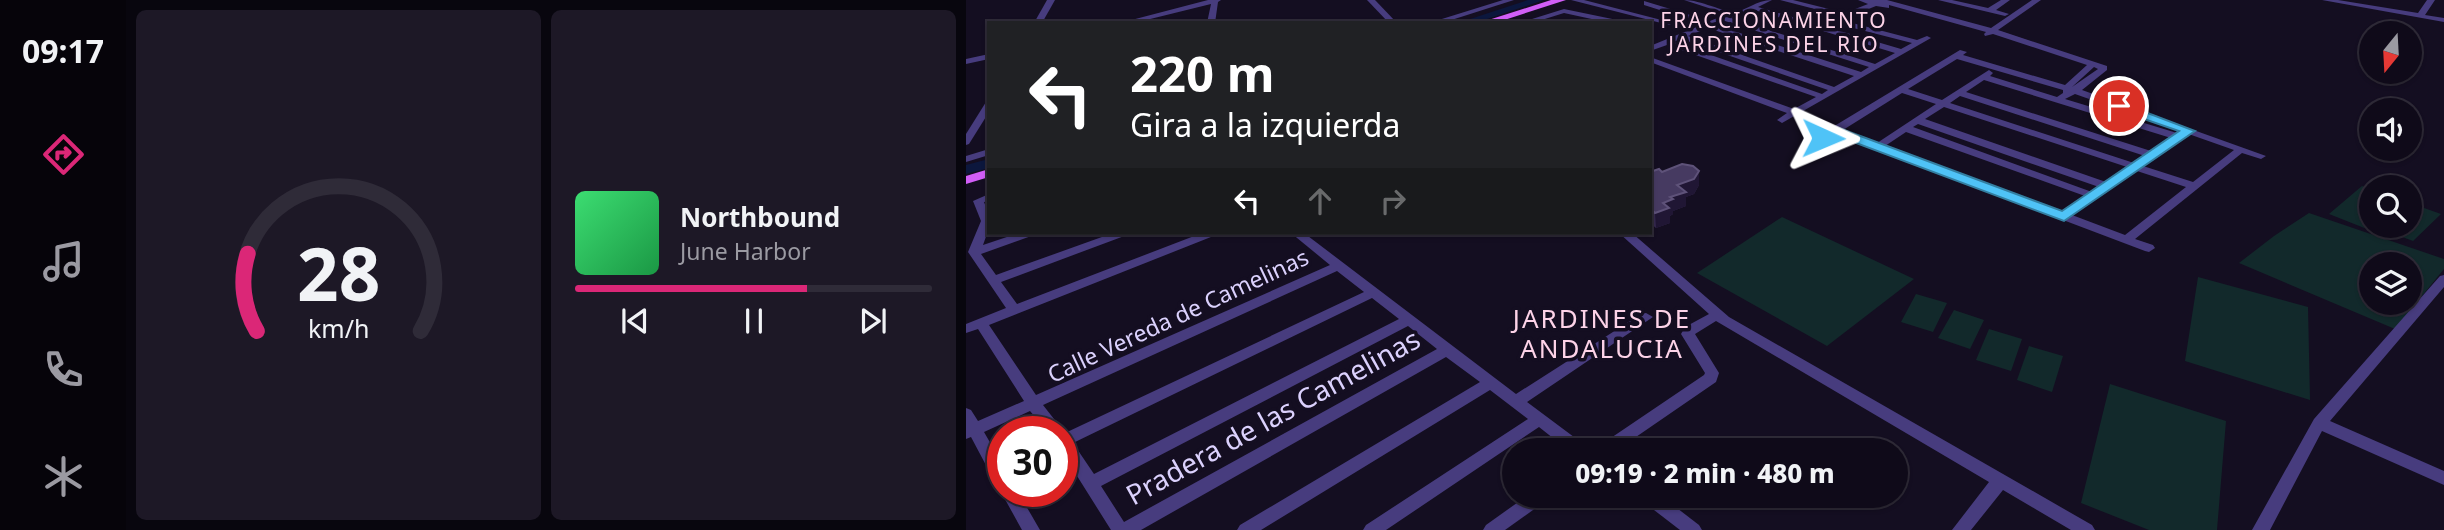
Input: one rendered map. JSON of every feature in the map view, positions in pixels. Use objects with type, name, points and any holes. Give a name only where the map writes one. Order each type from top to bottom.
[{"type":"main road","points":[[1492,21],[1561,0]]},
{"type":"main road","points":[[966,180],[987,174]]},
{"type":"street","points":[[1039,21],[1051,0]]},
{"type":"street","points":[[1132,21],[1216,0],[1211,21]]},
{"type":"street","points":[[1371,0],[1391,21]]},
{"type":"street","points":[[1440,21],[1510,0]]},
{"type":"street","points":[[1575,0],[1597,1],[1671,23],[1664,23],[1597,1]]},
{"type":"street","points":[[1688,0],[1734,14]]},
{"type":"street","points":[[1743,0],[1817,27],[1902,52]]},
{"type":"street","points":[[1652,48],[1768,0]]},
{"type":"street","points":[[1782,120],[1923,40],[1784,0]]},
{"type":"street","points":[[1942,0],[1956,1],[2005,15]]},
{"type":"street","points":[[1989,11],[2006,0]]},
{"type":"street","points":[[1990,33],[2036,0]]},
{"type":"street","points":[[2326,0],[2357,3],[2444,20]]},
{"type":"street","points":[[2420,16],[2431,0]]},
{"type":"street","points":[[1817,27],[1872,1],[1990,33],[2096,68],[2057,100]]},
{"type":"street","points":[[1647,3],[1861,75]]},
{"type":"street","points":[[1529,21],[1564,11],[1615,20],[1628,12]]},
{"type":"street","points":[[1544,16],[1550,21]]},
{"type":"street","points":[[1724,18],[1877,67]]},
{"type":"street","points":[[1680,36],[1823,97]]},
{"type":"street","points":[[1772,47],[1789,39]]},
{"type":"street","points":[[1667,42],[1835,90]]},
{"type":"street","points":[[1782,50],[1799,42]]},
{"type":"street","points":[[1823,138],[1961,53],[2069,90],[2183,134]]},
{"type":"street","points":[[966,62],[987,57]]},
{"type":"street","points":[[1652,60],[1795,113]]},
{"type":"street","points":[[1878,146],[1997,67]]},
{"type":"street","points":[[1983,77],[2261,156]]},
{"type":"street","points":[[1902,90],[2194,186]]},
{"type":"street","points":[[1959,93],[2153,155]]},
{"type":"street","points":[[966,142],[987,107]]},
{"type":"street","points":[[2014,126],[2029,115]]},
{"type":"street","points":[[1917,120],[2108,186]]},
{"type":"street","points":[[2030,131],[2045,120]]},
{"type":"street","points":[[1905,128],[2094,196]]},
{"type":"street","points":[[1834,131],[2149,248]]},
{"type":"street","points":[[2064,216],[2183,134]]},
{"type":"street","points":[[1979,155],[1990,145]]},
{"type":"street","points":[[2126,240],[2241,149]]},
{"type":"street","points":[[1994,160],[2006,151]]},
{"type":"street","points":[[966,159],[987,153]]},
{"type":"street","points":[[974,252],[987,221],[978,204],[987,198]]},
{"type":"street","points":[[974,252],[1024,235]]},
{"type":"street","points":[[995,280],[1118,235]]},
{"type":"street","points":[[1043,416],[973,326],[1200,235]]},
{"type":"street","points":[[1300,235],[1564,438]]},
{"type":"street","points":[[1627,235],[1716,315],[2086,530]]},
{"type":"street","points":[[974,252],[1014,310]]},
{"type":"street","name":"Calle Vereda de Camelinas","points":[[970,432],[1340,265]]},
{"type":"street","points":[[2261,530],[2319,423],[2444,279]]},
{"type":"street","points":[[1078,429],[1375,292]]},
{"type":"street","points":[[1623,438],[1711,379],[1712,373],[1688,339],[1688,334],[1690,330],[1716,315]]},
{"type":"street","points":[[1517,401],[1646,317]]},
{"type":"street","points":[[1090,484],[1409,320]]},
{"type":"street","name":"Pradera de las Camelinas","points":[[1123,530],[1447,350]]},
{"type":"street","points":[[1246,530],[1491,382]]},
{"type":"street","points":[[966,414],[970,432],[987,457]]},
{"type":"street","points":[[1372,530],[1538,419]]},
{"type":"street","points":[[2319,423],[2444,478]]},
{"type":"street","points":[[1078,465],[1123,530]]},
{"type":"street","points":[[1961,530],[2000,481]]},
{"type":"street","points":[[1018,507],[1031,530]]},
{"type":"street","points":[[1492,530],[1523,508]]},
{"type":"street","points":[[1664,508],[1693,530]]},
{"type":"green space","points":[[2359,189],[2359,226],[2329,214]]},
{"type":"green space","points":[[2422,207],[2441,214],[2422,232]]},
{"type":"green space","points":[[2309,213],[2359,230],[2359,238],[2382,238],[2444,259],[2444,269],[2422,296],[2422,252],[2359,252],[2359,314],[2239,263]]},
{"type":"green space","points":[[1782,217],[1914,279],[1827,346],[1697,273]]},
{"type":"green space","points":[[2198,277],[2308,307],[2310,400],[2185,361]]},
{"type":"green space","points":[[1916,294],[1947,303],[1933,332],[1901,322]]},
{"type":"green space","points":[[1954,310],[1984,320],[1970,349],[1938,338]]},
{"type":"green space","points":[[2362,315],[2406,315],[2395,329]]},
{"type":"green space","points":[[1989,329],[2022,339],[2011,371],[1976,360]]},
{"type":"green space","points":[[2029,346],[2063,356],[2052,392],[2017,380]]},
{"type":"green space","points":[[2110,384],[2226,421],[2217,530],[2149,530],[2081,503]]},
{"type":"building","points":[[1682,164],[1693,166],[1699,171],[1694,179],[1677,185],[1686,192],[1670,197],[1673,199],[1663,203],[1669,208],[1655,213],[1652,210],[1652,171],[1659,169],[1662,172]]},
{"type":"waterway","points":[[1470,21],[1539,0]]},
{"type":"waterway","points":[[966,170],[987,164]]},
{"type":"district","name":"FRACCIONAMIENTO JARDINES DEL RIO","points":[[1774,33]]},
{"type":"district","name":"JARDINES DE ANDALUCIA","points":[[1602,334]]},
{"type":"route","points":[[1823,138],[1834,131],[2064,216],[2188,131],[2119,106]]}]
